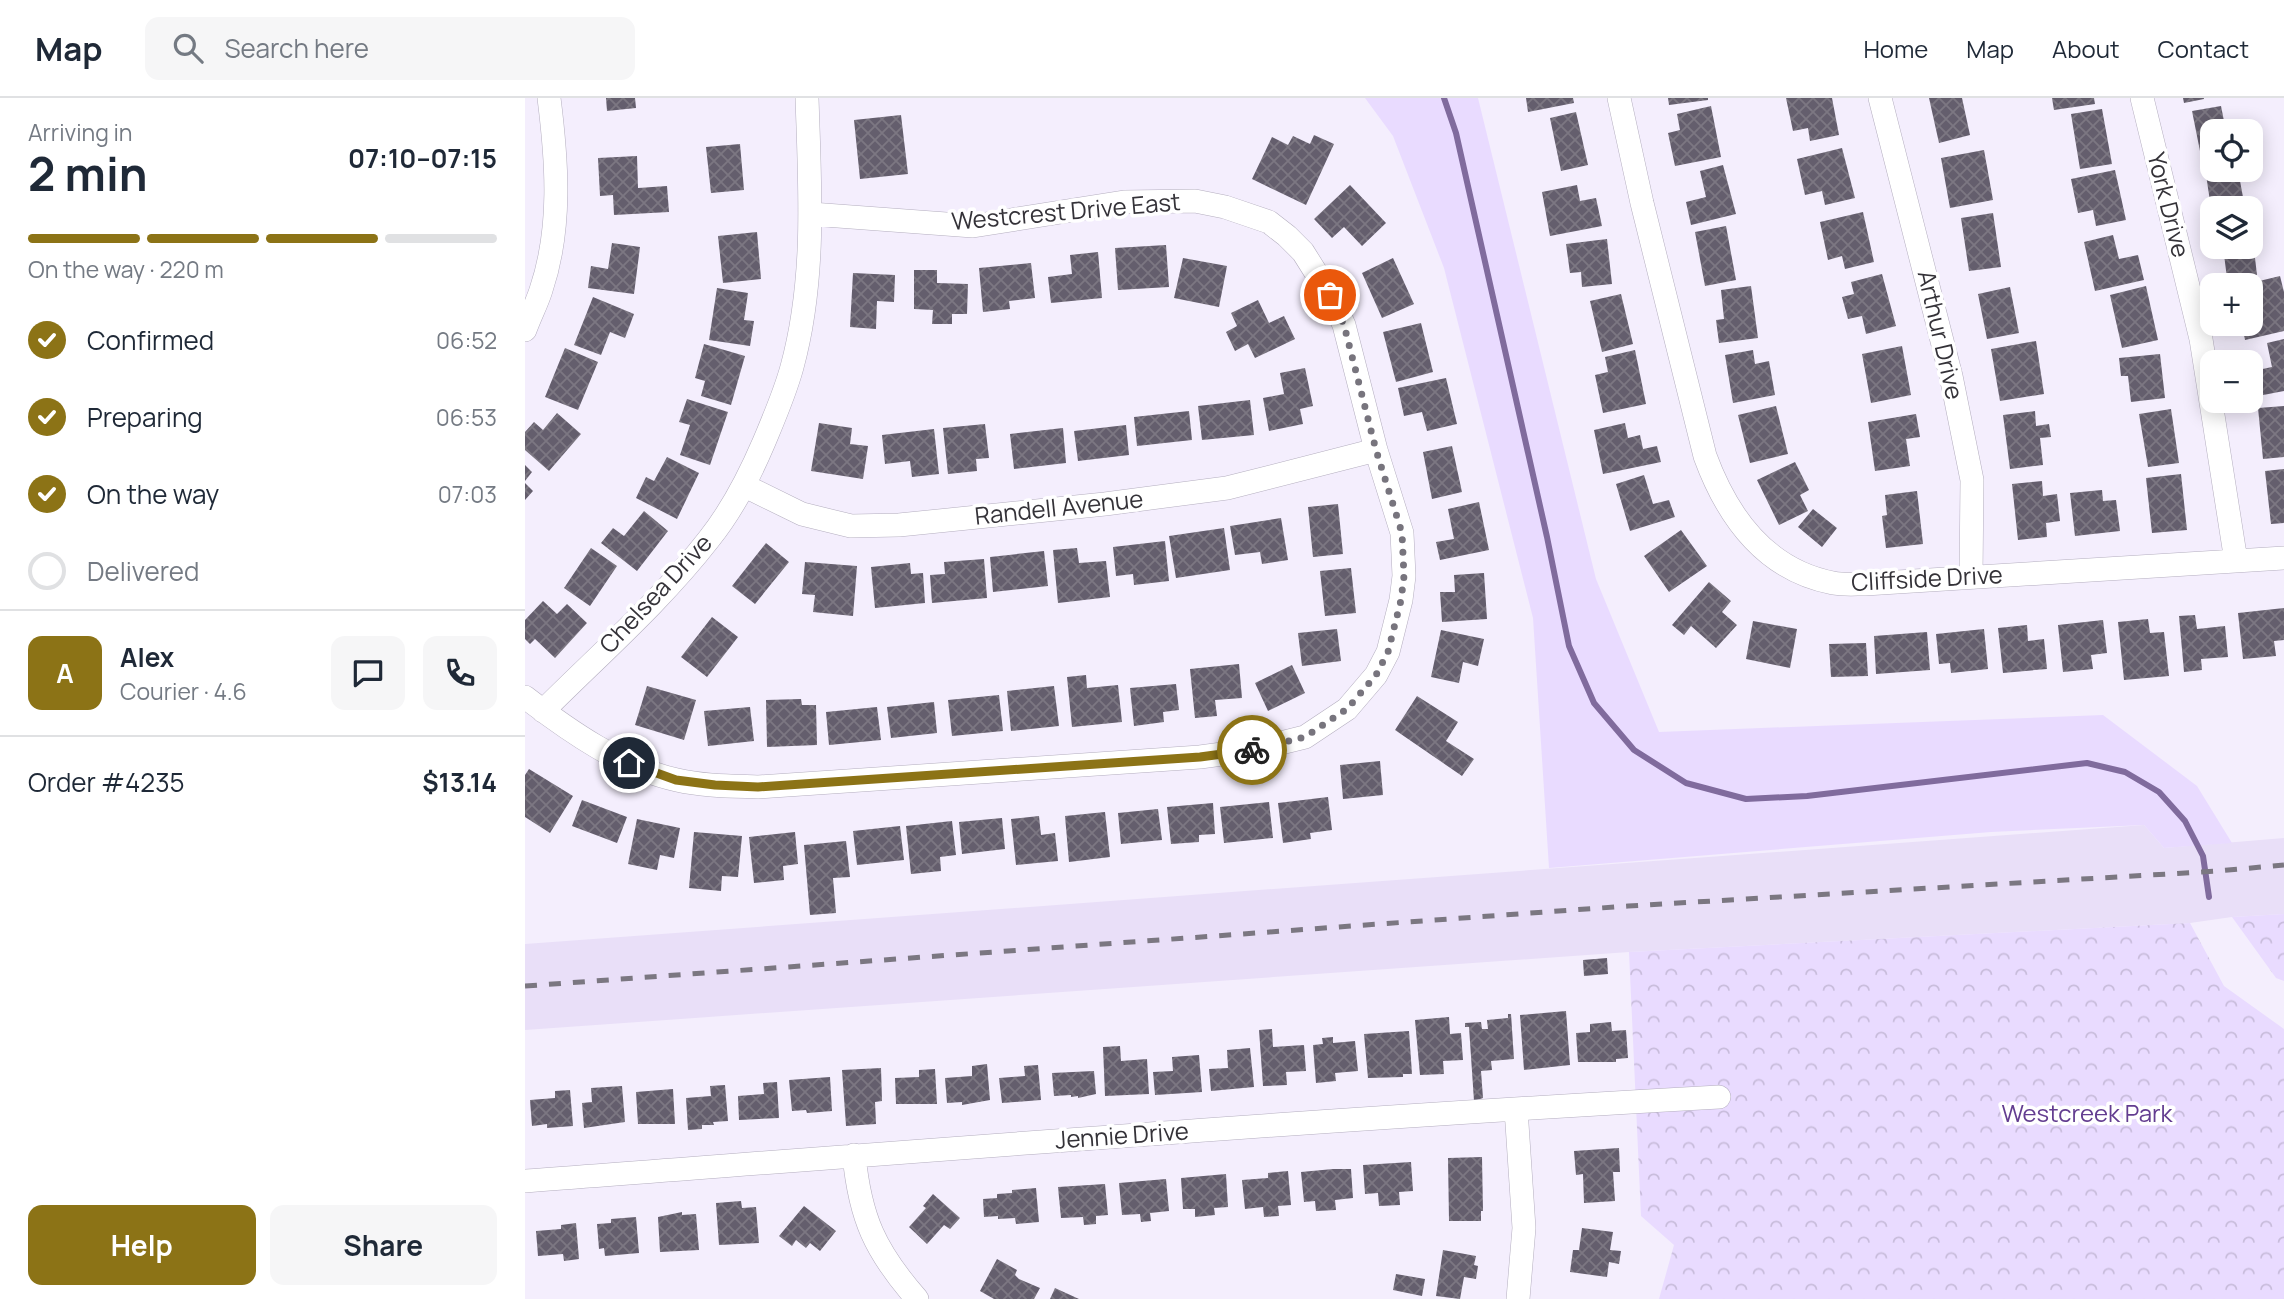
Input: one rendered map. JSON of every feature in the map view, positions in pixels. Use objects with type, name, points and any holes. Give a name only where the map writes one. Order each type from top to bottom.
[{"type":"street","points":[[525,330],[545,276],[557,200],[549,98]]},
{"type":"street","name":"Chelsea Drive","points":[[534,704],[684,570],[711,537],[745,486],[792,368],[803,318],[809,273],[811,214],[807,98]]},
{"type":"street","name":"Cliffside Drive","points":[[1619,98],[1705,456],[1716,486],[1739,525],[1762,548],[1792,568],[1815,578],[1835,583],[1865,584],[2284,558]]},
{"type":"street","name":"Arthur Drive","points":[[1880,98],[1951,376],[1972,480],[1971,577]]},
{"type":"street","name":"York Drive","points":[[2142,98],[2201,339],[2236,561]]},
{"type":"street","name":"Westcrest Drive East","points":[[534,704],[609,753],[676,780],[758,787],[1200,757],[1252,750],[1305,737],[1347,709],[1376,675],[1388,652],[1401,600],[1404,576],[1402,533],[1376,450],[1344,325],[1330,295],[1303,252],[1287,236],[1269,222],[1225,207],[1195,201],[1125,202],[973,226],[811,214]]},
{"type":"street","name":"Randell Avenue","points":[[745,486],[802,514],[851,526],[899,524],[1105,504],[1227,488],[1376,450]]},
{"type":"street","name":"Jennie Drive","points":[[525,1181],[1516,1108],[1719,1097]]},
{"type":"street","points":[[1516,1108],[1524,1228],[1518,1299]]},
{"type":"street","points":[[854,1155],[857,1185],[866,1222],[897,1276],[916,1299]]},
{"type":"shaded area","points":[[2144,825],[2164,848],[2284,838],[2284,914],[2190,923],[1629,952],[525,1030],[525,944]]},
{"type":"green space","points":[[1365,98],[1478,98],[1596,579],[1659,732],[2103,715],[2197,786],[2232,843],[2164,848],[2144,825],[1991,832],[1549,868],[1533,618],[1444,268],[1393,136]]},
{"type":"green space","points":[[2284,914],[2284,981],[2276,978],[2232,917]]},
{"type":"green space","name":"Westcreek Park","points":[[2190,923],[2224,986],[2284,1029],[2284,1299],[1659,1299],[1674,1245],[1641,1216],[1629,952]]},
{"type":"building","points":[[606,98],[635,98],[636,108],[607,111]]},
{"type":"building","points":[[1526,98],[1573,98],[1574,103],[1528,112]]},
{"type":"building","points":[[1668,98],[1708,98],[1708,100],[1669,105]]},
{"type":"building","points":[[1786,98],[1832,98],[1839,135],[1810,141],[1808,128],[1793,131]]},
{"type":"building","points":[[1929,98],[1962,98],[1970,135],[1939,143]]},
{"type":"building","points":[[2052,98],[2094,98],[2095,104],[2054,110]]},
{"type":"building","points":[[2183,98],[2204,98],[2204,99],[2184,103]]},
{"type":"building","points":[[1711,106],[1721,157],[1675,166],[1668,133],[1680,130],[1677,114]]},
{"type":"building","points":[[2221,106],[2224,119],[2200,119],[2200,151],[2192,111]]},
{"type":"building","points":[[2102,109],[2112,164],[2080,169],[2071,114]]},
{"type":"building","points":[[1576,112],[1588,165],[1561,171],[1550,118]]},
{"type":"building","points":[[901,115],[908,174],[860,179],[854,120]]},
{"type":"building","points":[[1314,135],[1334,144],[1306,205],[1252,179],[1272,137],[1288,145],[1293,136],[1310,144]]},
{"type":"building","points":[[740,144],[744,190],[711,193],[706,147]]},
{"type":"building","points":[[1842,148],[1855,198],[1825,205],[1822,191],[1805,195],[1797,159]]},
{"type":"building","points":[[1984,150],[1993,200],[1950,208],[1941,158]]},
{"type":"building","points":[[637,156],[638,188],[667,186],[669,212],[614,215],[613,195],[600,196],[598,158]]},
{"type":"building","points":[[1723,165],[1736,214],[1691,225],[1686,202],[1706,197],[1700,171]]},
{"type":"building","points":[[2115,170],[2126,220],[2096,226],[2093,210],[2078,213],[2071,179]]},
{"type":"building","points":[[2207,182],[2240,182],[2243,196],[2209,196]]},
{"type":"building","points":[[1350,185],[1386,223],[1362,246],[1344,227],[1332,238],[1314,219]]},
{"type":"building","points":[[1577,185],[1580,201],[1596,198],[1602,226],[1550,236],[1542,192]]},
{"type":"building","points":[[1863,212],[1874,262],[1845,269],[1842,256],[1828,260],[1820,222]]},
{"type":"building","points":[[1993,213],[2001,267],[1969,271],[1961,218]]},
{"type":"building","points":[[1726,226],[1736,280],[1705,286],[1695,232]]},
{"type":"building","points":[[757,232],[761,279],[723,283],[718,236]]},
{"type":"building","points":[[2113,235],[2119,259],[2138,255],[2144,280],[2095,291],[2084,242]]},
{"type":"building","points":[[1607,239],[1612,284],[1582,287],[1581,272],[1570,273],[1566,244]]},
{"type":"building","points":[[612,243],[640,247],[634,294],[588,288],[591,266],[608,269]]},
{"type":"building","points":[[1166,245],[1169,287],[1118,290],[1115,248]]},
{"type":"building","points":[[1098,252],[1102,298],[1051,303],[1048,277],[1072,274],[1070,255]]},
{"type":"building","points":[[1183,258],[1227,266],[1219,307],[1174,298]]},
{"type":"building","points":[[1393,258],[1414,304],[1382,318],[1362,273]]},
{"type":"building","points":[[2225,259],[2255,259],[2257,273],[2226,273]]},
{"type":"building","points":[[1031,263],[1035,298],[1009,301],[1010,309],[983,312],[979,268]]},
{"type":"building","points":[[914,270],[937,270],[937,283],[968,284],[967,314],[952,314],[952,324],[932,324],[933,310],[914,309]]},
{"type":"building","points":[[853,273],[895,275],[894,302],[877,301],[876,329],[850,327]]},
{"type":"building","points":[[1882,274],[1896,326],[1866,334],[1862,316],[1848,319],[1842,297],[1854,294],[1851,282]]},
{"type":"building","points":[[2280,276],[2284,292],[2284,331],[2263,336],[2263,280]]},
{"type":"building","points":[[1751,286],[1758,338],[1719,343],[1716,320],[1724,319],[1721,290]]},
{"type":"building","points":[[2146,286],[2158,340],[2122,348],[2110,295]]},
{"type":"building","points":[[2010,287],[2019,333],[1987,339],[1978,294]]},
{"type":"building","points":[[717,288],[748,293],[744,320],[754,321],[750,346],[709,340]]},
{"type":"building","points":[[1621,294],[1633,344],[1602,352],[1590,301]]},
{"type":"building","points":[[593,297],[634,314],[625,338],[610,332],[601,355],[574,345]]},
{"type":"building","points":[[1258,300],[1269,323],[1284,316],[1295,339],[1255,358],[1248,344],[1235,351],[1226,332],[1237,326],[1231,313]]},
{"type":"building","points":[[1421,323],[1433,372],[1396,382],[1383,332]]},
{"type":"building","points":[[2244,336],[2262,336],[2245,340]]},
{"type":"building","points":[[2284,339],[2284,391],[2263,395],[2263,369],[2272,367],[2267,343]]},
{"type":"building","points":[[2036,341],[2044,394],[2000,401],[1991,349]]},
{"type":"building","points":[[704,344],[745,356],[731,405],[701,396],[705,381],[695,378]]},
{"type":"building","points":[[1902,346],[1911,395],[1871,403],[1862,354]]},
{"type":"building","points":[[565,348],[598,362],[578,410],[545,397]]},
{"type":"building","points":[[1635,350],[1646,404],[1603,413],[1595,375],[1608,372],[1605,357]]},
{"type":"building","points":[[1753,350],[1755,364],[1769,361],[1775,395],[1733,403],[1725,355]]},
{"type":"building","points":[[2160,354],[2165,398],[2131,402],[2128,376],[2121,376],[2119,358]]},
{"type":"building","points":[[1305,368],[1313,406],[1300,409],[1303,424],[1269,431],[1263,398],[1284,394],[1280,373]]},
{"type":"building","points":[[1446,378],[1457,424],[1427,431],[1422,412],[1404,416],[1398,388]]},
{"type":"building","points":[[687,399],[728,412],[710,465],[680,455],[690,425],[679,422]]},
{"type":"building","points":[[1250,400],[1254,435],[1202,440],[1198,406]]},
{"type":"building","points":[[1776,406],[1788,454],[1750,463],[1738,415]]},
{"type":"building","points":[[2284,406],[2284,457],[2263,459],[2258,413],[2263,413],[2263,408]]},
{"type":"building","points":[[2171,409],[2179,463],[2148,467],[2139,414]]},
{"type":"building","points":[[1189,411],[1192,440],[1137,446],[1134,417]]},
{"type":"building","points":[[2035,411],[2036,426],[2049,424],[2051,437],[2040,438],[2043,465],[2010,469],[2003,415]]},
{"type":"building","points":[[557,413],[581,434],[549,471],[525,450],[525,432],[534,422],[543,430]]},
{"type":"building","points":[[1916,414],[1920,437],[1906,439],[1910,466],[1875,471],[1868,422]]},
{"type":"building","points":[[819,423],[852,428],[850,444],[868,446],[863,479],[811,471]]},
{"type":"building","points":[[1625,423],[1628,438],[1640,435],[1643,449],[1657,446],[1661,462],[1603,474],[1594,430]]},
{"type":"building","points":[[985,424],[989,458],[976,459],[977,471],[948,474],[943,428]]},
{"type":"building","points":[[1126,425],[1129,455],[1078,461],[1074,431]]},
{"type":"building","points":[[1063,428],[1066,463],[1014,469],[1010,434]]},
{"type":"building","points":[[934,429],[939,474],[912,477],[910,461],[885,464],[882,435]]},
{"type":"building","points":[[1452,446],[1462,492],[1432,499],[1423,452]]},
{"type":"building","points":[[667,457],[699,473],[677,519],[636,498],[646,477],[654,481]]},
{"type":"building","points":[[1795,462],[1809,490],[1800,495],[1808,511],[1779,525],[1757,480]]},
{"type":"building","points":[[525,465],[532,472],[525,481]]},
{"type":"building","points":[[2284,469],[2284,523],[2271,524],[2265,471]]},
{"type":"building","points":[[2181,474],[2187,530],[2152,533],[2146,478]]},
{"type":"building","points":[[1644,475],[1653,504],[1669,500],[1675,517],[1630,531],[1616,484]]},
{"type":"building","points":[[2042,481],[2043,496],[2057,494],[2060,521],[2046,523],[2047,537],[2018,540],[2012,484]]},
{"type":"building","points":[[525,483],[533,491],[525,500]]},
{"type":"building","points":[[2102,490],[2103,501],[2116,500],[2120,531],[2075,536],[2070,493]]},
{"type":"building","points":[[1917,491],[1923,544],[1886,548],[1882,516],[1887,515],[1885,495]]},
{"type":"building","points":[[1479,502],[1489,550],[1440,560],[1436,542],[1454,539],[1448,509]]},
{"type":"building","points":[[1338,504],[1343,554],[1313,557],[1308,507]]},
{"type":"building","points":[[1813,509],[1837,528],[1822,547],[1798,527]]},
{"type":"building","points":[[644,511],[668,531],[637,571],[601,543],[613,528],[624,536]]},
{"type":"building","points":[[1281,518],[1288,560],[1262,564],[1260,552],[1235,555],[1230,526]]},
{"type":"building","points":[[1224,528],[1230,570],[1176,578],[1169,536]]},
{"type":"building","points":[[1681,530],[1707,566],[1669,592],[1644,556]]},
{"type":"building","points":[[1165,541],[1169,581],[1134,585],[1133,574],[1116,576],[1113,547]]},
{"type":"building","points":[[766,543],[789,562],[755,604],[732,586]]},
{"type":"building","points":[[591,548],[617,566],[590,606],[564,588]]},
{"type":"building","points":[[1077,548],[1079,563],[1106,561],[1110,597],[1058,603],[1053,550]]},
{"type":"building","points":[[1044,551],[1048,586],[993,592],[990,557]]},
{"type":"building","points":[[984,559],[987,598],[932,603],[930,575],[945,574],[944,562]]},
{"type":"building","points":[[805,562],[857,566],[853,616],[813,612],[815,595],[802,594]]},
{"type":"building","points":[[910,563],[911,574],[923,573],[925,603],[875,608],[871,567]]},
{"type":"building","points":[[1351,568],[1356,613],[1325,616],[1320,571]]},
{"type":"building","points":[[1484,573],[1487,619],[1442,622],[1440,592],[1455,592],[1454,575]]},
{"type":"building","points":[[1709,582],[1731,601],[1722,612],[1737,625],[1716,648],[1691,626],[1684,635],[1672,625]]},
{"type":"building","points":[[543,601],[557,614],[567,604],[587,623],[555,658],[535,639],[530,644],[525,639],[525,620]]},
{"type":"building","points":[[2284,608],[2284,640],[2274,641],[2276,656],[2243,659],[2238,613]]},
{"type":"building","points":[[2195,615],[2197,629],[2225,626],[2228,657],[2201,659],[2202,670],[2184,672],[2179,616]]},
{"type":"building","points":[[712,617],[738,637],[707,677],[681,657]]},
{"type":"building","points":[[2148,619],[2150,633],[2164,632],[2169,676],[2124,680],[2118,622]]},
{"type":"building","points":[[2103,620],[2107,653],[2091,655],[2093,669],[2063,672],[2058,625]]},
{"type":"building","points":[[1753,621],[1797,629],[1790,668],[1746,659]]},
{"type":"building","points":[[2027,625],[2028,641],[2044,639],[2047,669],[2003,673],[1998,628]]},
{"type":"building","points":[[1337,629],[1341,661],[1302,666],[1298,633]]},
{"type":"building","points":[[1984,629],[1988,669],[1951,673],[1950,663],[1939,664],[1936,634]]},
{"type":"building","points":[[1441,630],[1484,639],[1478,666],[1463,662],[1459,683],[1431,677]]},
{"type":"building","points":[[1927,632],[1930,670],[1876,674],[1874,636]]},
{"type":"building","points":[[1866,643],[1868,676],[1831,677],[1829,644]]},
{"type":"building","points":[[1239,664],[1242,698],[1215,700],[1217,716],[1195,718],[1190,669]]},
{"type":"building","points":[[1292,665],[1305,693],[1268,711],[1255,683]]},
{"type":"building","points":[[1086,675],[1087,688],[1118,685],[1122,722],[1072,727],[1067,677]]},
{"type":"building","points":[[1176,684],[1179,710],[1163,712],[1164,722],[1134,726],[1130,688]]},
{"type":"building","points":[[647,686],[696,700],[684,740],[635,725]]},
{"type":"building","points":[[1054,686],[1059,726],[1011,731],[1007,691]]},
{"type":"building","points":[[999,695],[1003,731],[952,736],[948,700]]},
{"type":"building","points":[[1417,696],[1458,722],[1446,741],[1474,759],[1462,776],[1395,730]]},
{"type":"building","points":[[801,699],[802,705],[816,705],[817,745],[767,747],[766,700]]},
{"type":"building","points":[[934,702],[937,733],[891,738],[887,707]]},
{"type":"building","points":[[750,707],[754,741],[708,746],[704,711]]},
{"type":"building","points":[[877,707],[881,740],[829,745],[826,712]]},
{"type":"building","points":[[1380,761],[1383,795],[1343,799],[1340,765]]},
{"type":"building","points":[[529,769],[573,796],[550,833],[525,817],[525,775]]},
{"type":"building","points":[[1328,797],[1332,830],[1310,833],[1311,839],[1283,843],[1278,803]]},
{"type":"building","points":[[582,800],[627,817],[617,843],[572,826]]},
{"type":"building","points":[[1269,802],[1273,838],[1224,843],[1220,807]]},
{"type":"building","points":[[1213,803],[1215,834],[1199,835],[1199,842],[1171,844],[1167,807]]},
{"type":"building","points":[[1158,809],[1162,840],[1121,844],[1118,813]]},
{"type":"building","points":[[1105,812],[1110,857],[1069,862],[1065,816]]},
{"type":"building","points":[[1039,816],[1041,835],[1055,833],[1058,861],[1016,865],[1011,819]]},
{"type":"building","points":[[1002,818],[1005,849],[962,854],[959,822]]},
{"type":"building","points":[[637,819],[680,828],[674,858],[660,855],[657,870],[628,864]]},
{"type":"building","points":[[952,821],[956,855],[940,857],[941,871],[911,874],[906,826]]},
{"type":"building","points":[[900,826],[904,860],[857,865],[853,831]]},
{"type":"building","points":[[694,832],[742,836],[738,877],[722,876],[721,891],[689,888]]},
{"type":"building","points":[[795,832],[798,864],[783,866],[784,880],[754,883],[749,837]]},
{"type":"building","points":[[846,841],[850,877],[833,878],[836,913],[810,915],[804,845]]},
{"type":"building","points":[[1607,958],[1608,974],[1584,976],[1583,960]]},
{"type":"building","points":[[1566,1011],[1570,1065],[1524,1070],[1520,1015]]},
{"type":"building","points":[[1508,1014],[1511,1014],[1514,1059],[1491,1061],[1492,1070],[1481,1071],[1483,1098],[1474,1101],[1469,1027],[1465,1027],[1465,1023],[1481,1022],[1482,1029],[1488,1029],[1487,1020],[1508,1018]]},
{"type":"building","points":[[1449,1017],[1450,1034],[1461,1033],[1463,1060],[1443,1061],[1444,1074],[1420,1075],[1415,1020]]},
{"type":"building","points":[[1611,1022],[1612,1031],[1626,1030],[1628,1058],[1616,1059],[1616,1062],[1578,1062],[1576,1033],[1590,1032],[1590,1024]]},
{"type":"building","points":[[1272,1029],[1273,1047],[1304,1045],[1306,1071],[1286,1072],[1287,1085],[1263,1086],[1259,1030]]},
{"type":"building","points":[[1409,1031],[1412,1074],[1403,1074],[1403,1077],[1368,1078],[1364,1034]]},
{"type":"building","points":[[1333,1037],[1333,1043],[1355,1041],[1358,1071],[1335,1073],[1336,1081],[1316,1083],[1313,1045],[1323,1044],[1322,1038]]},
{"type":"building","points":[[1120,1046],[1121,1061],[1147,1059],[1149,1094],[1105,1096],[1103,1047]]},
{"type":"building","points":[[1250,1048],[1254,1087],[1211,1091],[1209,1069],[1228,1068],[1227,1050]]},
{"type":"building","points":[[1199,1055],[1202,1092],[1155,1095],[1153,1072],[1173,1071],[1172,1057]]},
{"type":"building","points":[[987,1064],[990,1100],[962,1105],[962,1102],[947,1103],[945,1078],[972,1076],[972,1066]]},
{"type":"building","points":[[1038,1065],[1041,1100],[1002,1103],[999,1078],[1025,1076],[1024,1066]]},
{"type":"building","points":[[881,1068],[882,1101],[875,1102],[876,1124],[846,1126],[842,1070]]},
{"type":"building","points":[[935,1069],[937,1104],[896,1104],[895,1078],[919,1077],[919,1070]]},
{"type":"building","points":[[1094,1071],[1096,1094],[1078,1098],[1071,1095],[1054,1096],[1052,1073]]},
{"type":"building","points":[[830,1077],[832,1111],[792,1111],[789,1080]]},
{"type":"building","points":[[777,1082],[779,1118],[739,1120],[738,1096],[764,1094],[763,1083]]},
{"type":"building","points":[[725,1085],[728,1121],[713,1122],[714,1125],[702,1125],[702,1129],[688,1130],[686,1098],[711,1096],[710,1086]]},
{"type":"building","points":[[622,1086],[625,1122],[584,1128],[582,1103],[592,1102],[591,1088]]},
{"type":"building","points":[[673,1089],[675,1124],[638,1124],[636,1092]]},
{"type":"building","points":[[570,1090],[573,1126],[532,1126],[530,1100],[555,1098],[555,1091]]},
{"type":"building","points":[[1619,1148],[1620,1172],[1613,1172],[1615,1201],[1584,1203],[1583,1174],[1576,1175],[1574,1151]]},
{"type":"building","points":[[1482,1157],[1481,1221],[1449,1221],[1448,1158]]},
{"type":"building","points":[[1411,1162],[1413,1191],[1399,1192],[1400,1205],[1379,1206],[1378,1193],[1365,1194],[1363,1165]]},
{"type":"building","points":[[1351,1169],[1353,1198],[1335,1200],[1336,1210],[1316,1211],[1315,1201],[1304,1202],[1301,1172]]},
{"type":"building","points":[[1288,1171],[1291,1205],[1278,1206],[1279,1216],[1264,1217],[1263,1207],[1245,1209],[1242,1180],[1268,1178],[1268,1173]]},
{"type":"building","points":[[1226,1174],[1228,1207],[1214,1208],[1215,1215],[1195,1217],[1195,1209],[1183,1209],[1181,1178]]},
{"type":"building","points":[[1166,1179],[1169,1211],[1150,1213],[1151,1221],[1141,1222],[1140,1214],[1122,1215],[1119,1183]]},
{"type":"building","points":[[1105,1184],[1108,1215],[1096,1216],[1096,1224],[1084,1225],[1083,1217],[1061,1218],[1058,1187]]},
{"type":"building","points":[[1036,1188],[1039,1222],[1016,1224],[1015,1218],[984,1217],[983,1199],[997,1198],[997,1194],[1012,1193],[1012,1190]]},
{"type":"building","points":[[933,1194],[960,1218],[950,1229],[944,1225],[927,1244],[909,1227],[926,1208],[923,1206]]},
{"type":"building","points":[[741,1201],[742,1208],[756,1207],[759,1243],[719,1245],[716,1203]]},
{"type":"building","points":[[804,1206],[836,1231],[820,1251],[810,1243],[806,1248],[796,1240],[792,1246],[779,1236]]},
{"type":"building","points":[[682,1212],[682,1215],[696,1214],[699,1250],[660,1252],[658,1217]]},
{"type":"building","points":[[636,1217],[639,1253],[605,1256],[604,1248],[599,1249],[597,1224],[611,1223],[611,1219]]},
{"type":"building","points":[[576,1223],[579,1259],[564,1261],[563,1254],[538,1256],[536,1231],[561,1229],[561,1225]]},
{"type":"building","points":[[1582,1228],[1613,1232],[1610,1250],[1621,1251],[1619,1264],[1609,1262],[1607,1277],[1570,1272],[1573,1250],[1579,1250]]},
{"type":"building","points":[[1443,1250],[1476,1256],[1476,1279],[1464,1277],[1460,1299],[1436,1296]]},
{"type":"building","points":[[997,1259],[1017,1270],[1015,1275],[1019,1279],[1040,1288],[1034,1299],[994,1299],[980,1291]]},
{"type":"building","points":[[1396,1274],[1425,1279],[1422,1296],[1393,1290]]},
{"type":"building","points":[[1055,1288],[1079,1299],[1050,1299]]},
{"type":"waterway","points":[[1444,98],[1456,133],[1569,646],[1594,703],[1634,750],[1686,783],[1746,799],[1807,796],[2087,763],[2125,772],[2159,792],[2185,821],[2203,856],[2209,897]]},
{"type":"railway","points":[[525,986],[1628,906],[2284,865]]},
{"type":"way so far","points":[[1252,750],[1305,737],[1347,709],[1376,675],[1388,652],[1401,600],[1404,576],[1402,533],[1376,450],[1344,325],[1330,295]]},
{"type":"route","points":[[629,763],[676,780],[758,787],[1200,757],[1252,750]]}]
